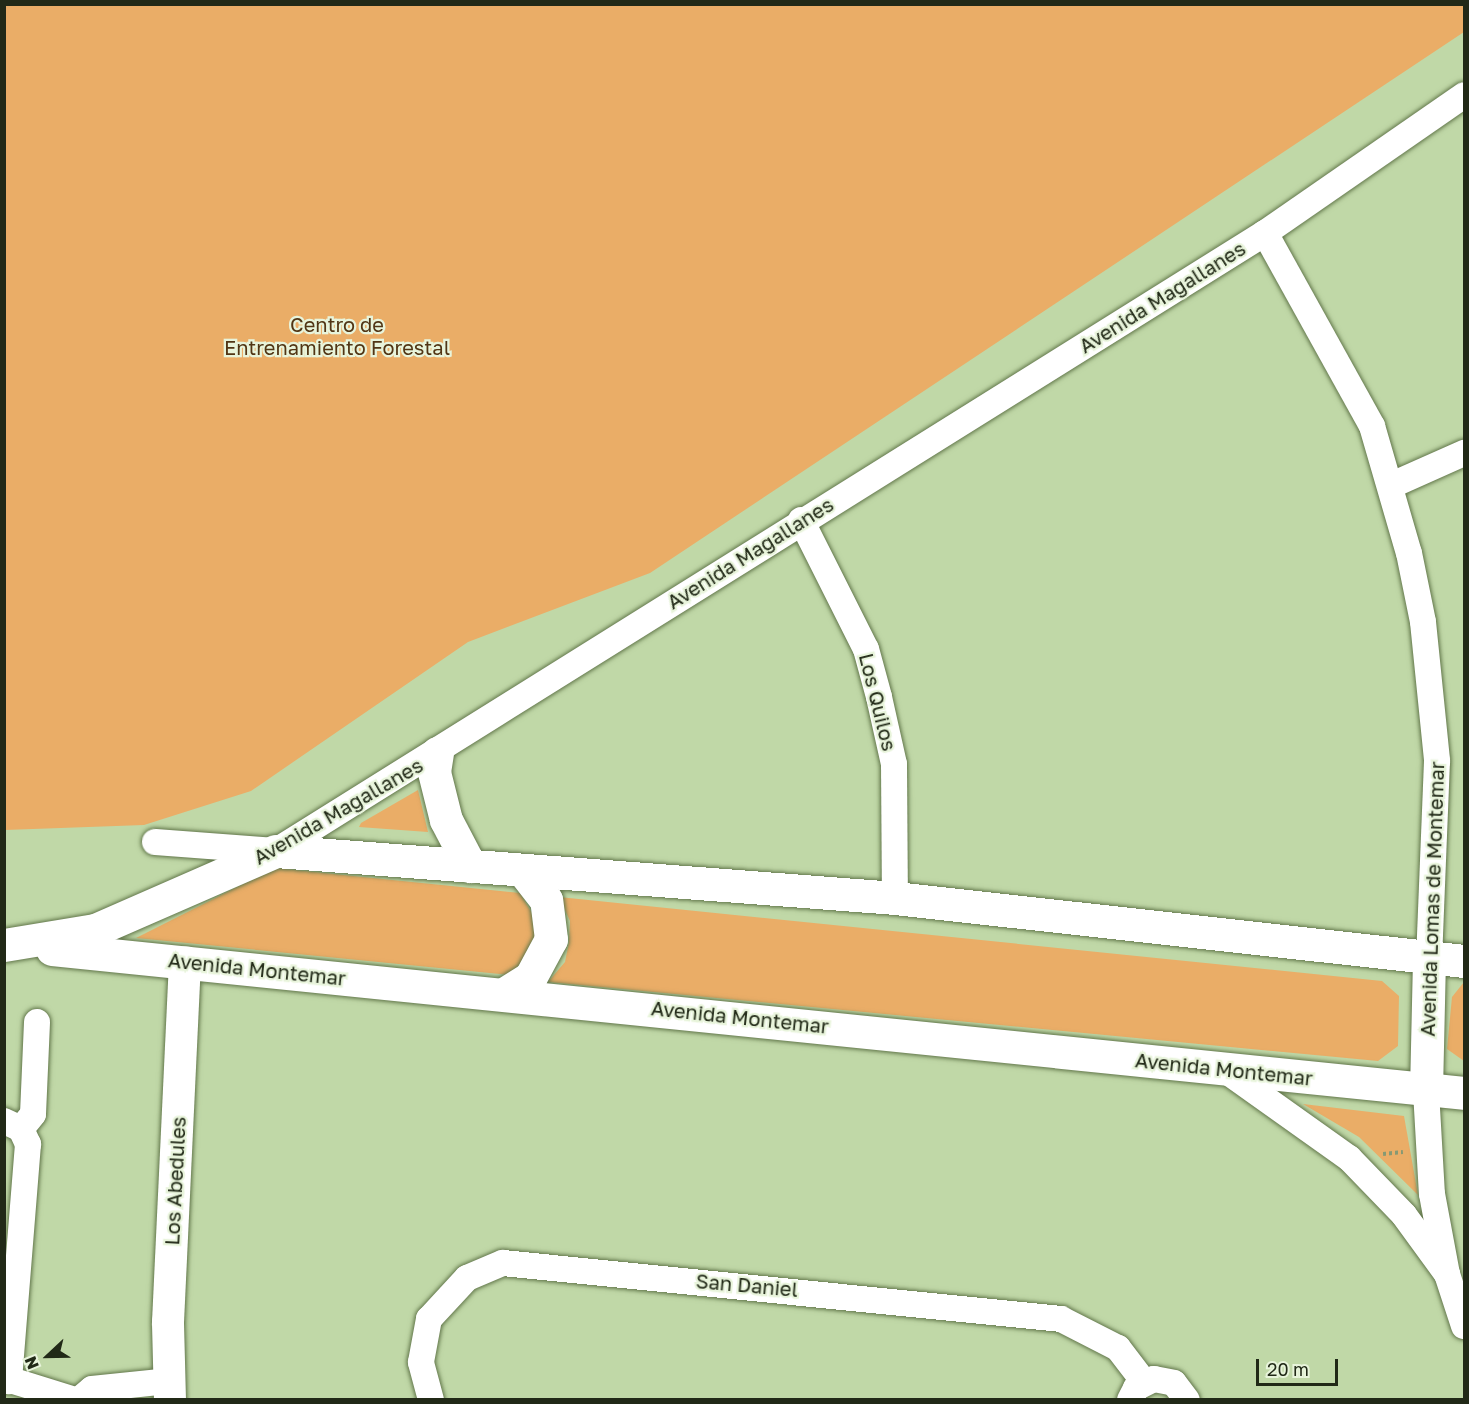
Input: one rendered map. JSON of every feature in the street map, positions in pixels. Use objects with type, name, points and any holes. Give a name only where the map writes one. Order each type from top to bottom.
[{"type":"main road","points":[[437,753],[434,772],[446,820],[470,866]]},
{"type":"main road","points":[[276,851],[895,898],[1464,961]]},
{"type":"main road","name":"Avenida Magallanes","points":[[10,945],[124,920],[276,851]]},
{"type":"main road","points":[[504,994],[530,978],[551,939],[546,900],[523,871]]},
{"type":"main road","name":"Avenida Montemar","points":[[10,945],[504,994],[1426,1091],[1464,1093]]},
{"type":"main road","name":"Avenida Lomas de Montemar","points":[[1426,1091],[1429,958]]},
{"type":"street","name":"Avenida Magallanes","points":[[276,851],[437,753],[801,520],[1265,233],[1464,95]]},
{"type":"street","name":"Avenida Lomas de Montemar","points":[[1265,233],[1372,426],[1392,485],[1423,622],[1432,691],[1438,827],[1429,958]]},
{"type":"street","points":[[1392,485],[1464,453]]},
{"type":"street","name":"Los Quilos","points":[[801,520],[866,649],[879,697],[894,764],[895,898]]},
{"type":"street","points":[[155,842],[276,851]]},
{"type":"street","name":"Los Abedules","points":[[169,1390],[185,962]]},
{"type":"street","points":[[37,1022],[33,1114],[13,1125],[28,1144],[7,1380],[77,1400],[92,1389],[169,1390]]},
{"type":"street","name":"Avenida Lomas de Montemar","points":[[1225,1070],[1349,1158],[1404,1215],[1447,1274]]},
{"type":"street","name":"Avenida Lomas de Montemar","points":[[1426,1091],[1427,1150],[1447,1274],[1464,1326]]},
{"type":"street","name":"San Daniel","points":[[431,1400],[421,1362],[429,1319],[467,1278],[503,1263],[1061,1319],[1118,1348],[1137,1391],[1164,1379],[1187,1400]]},
{"type":"path","points":[[1349,1158],[1427,1150]]},
{"type":"green space","name":"Centro de Entrenamiento Forestal","points":[[1464,4],[1464,32],[650,573],[468,642],[251,791],[144,825],[5,830],[5,5]]},
{"type":"green space","points":[[418,790],[428,832],[359,827],[361,823]]},
{"type":"green space","points":[[275,868],[520,893],[537,922],[532,953],[510,975],[136,938]]},
{"type":"green space","points":[[559,897],[1382,981],[1399,996],[1398,1046],[1378,1061],[548,982],[565,962],[569,942],[570,921]]},
{"type":"green space","points":[[1464,982],[1464,1061],[1447,1049],[1452,997]]},
{"type":"green space","points":[[1303,1104],[1404,1116],[1418,1195],[1359,1137]]}]
